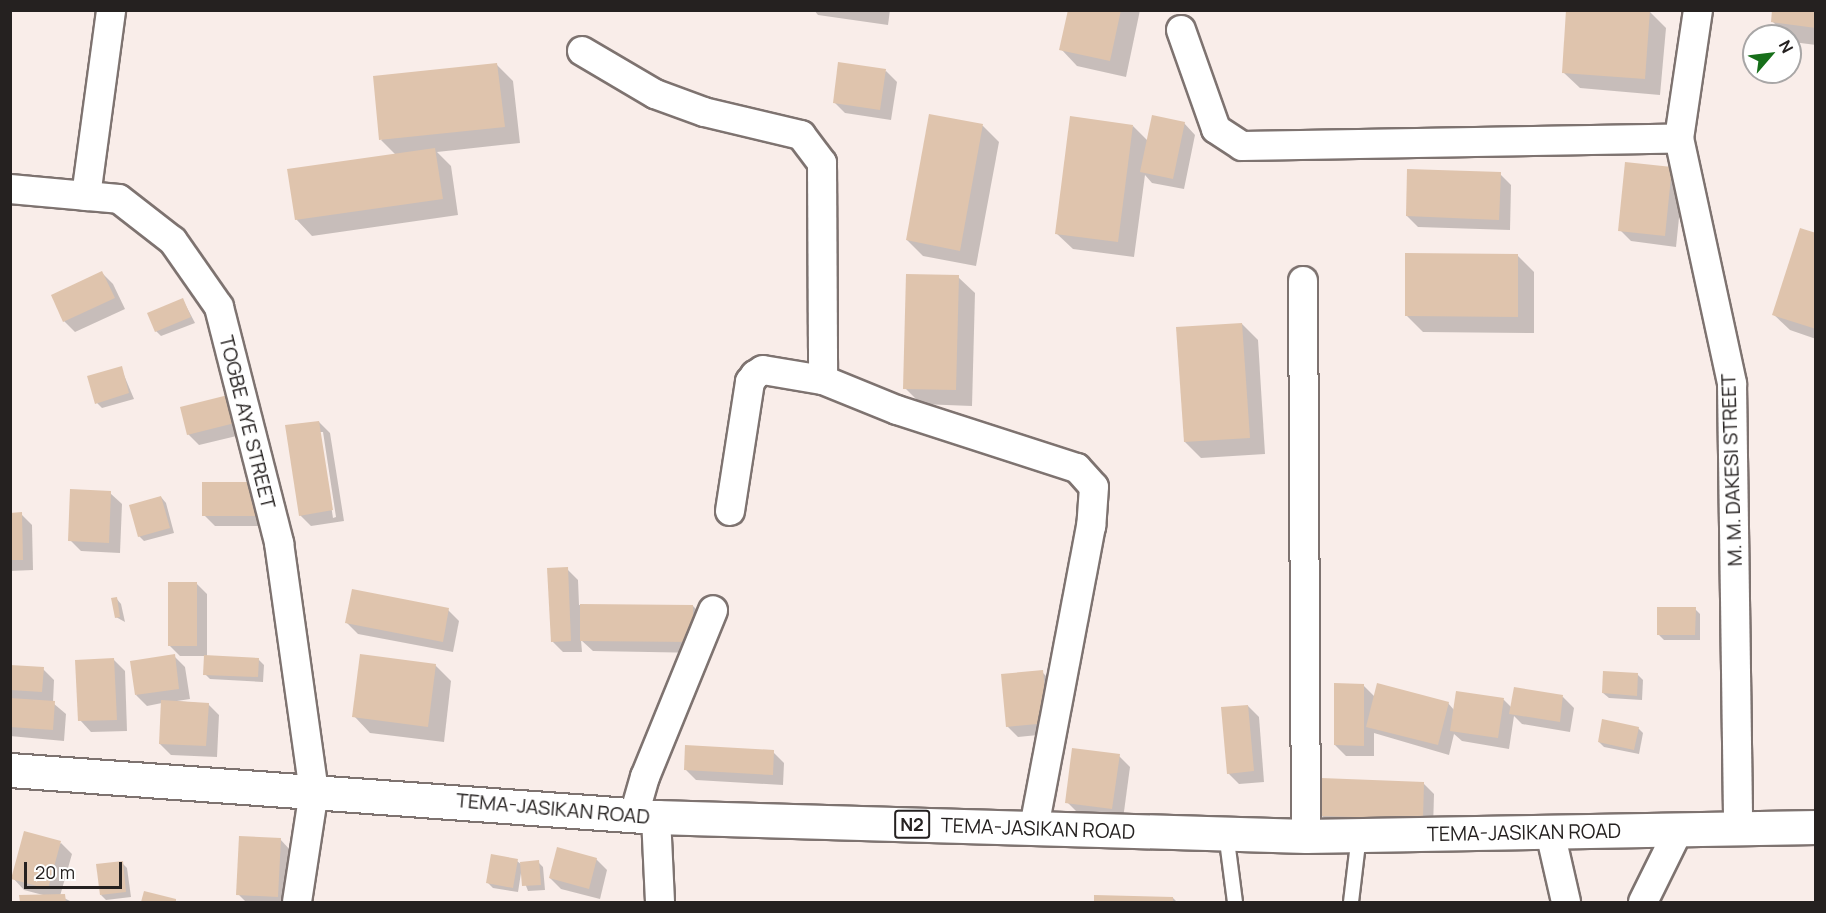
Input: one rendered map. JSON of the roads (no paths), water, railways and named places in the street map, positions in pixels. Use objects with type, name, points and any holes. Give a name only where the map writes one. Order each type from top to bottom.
[{"type":"highway","name":"TEMA-JASIKAN ROAD","points":[[10,770],[645,816],[1306,836],[1815,827]]},
{"type":"street","points":[[86,196],[111,10]]},
{"type":"street","name":"M. M. DAKESI STREET","points":[[1698,10],[1679,138],[1732,384],[1738,829]]},
{"type":"street","points":[[1181,30],[1216,129],[1242,147],[1679,138]]},
{"type":"street","points":[[582,51],[655,94],[704,112],[801,135],[822,163],[823,380]]},
{"type":"street","name":"TOGBE AYE STREET","points":[[10,189],[119,199],[172,241],[219,307],[279,543],[314,791],[297,903]]},
{"type":"street","points":[[1303,281],[1306,836]]},
{"type":"street","points":[[730,511],[750,382],[763,370],[823,380],[897,410],[1077,468],[1094,487],[1091,526],[1034,827]]},
{"type":"street","points":[[660,903],[645,816],[645,777],[713,610]]},
{"type":"street","points":[[1643,903],[1679,829]]},
{"type":"street","points":[[1550,832],[1566,903]]},
{"type":"lane","points":[[1226,833],[1234,903]]},
{"type":"lane","points":[[1351,903],[1359,835]]}]
